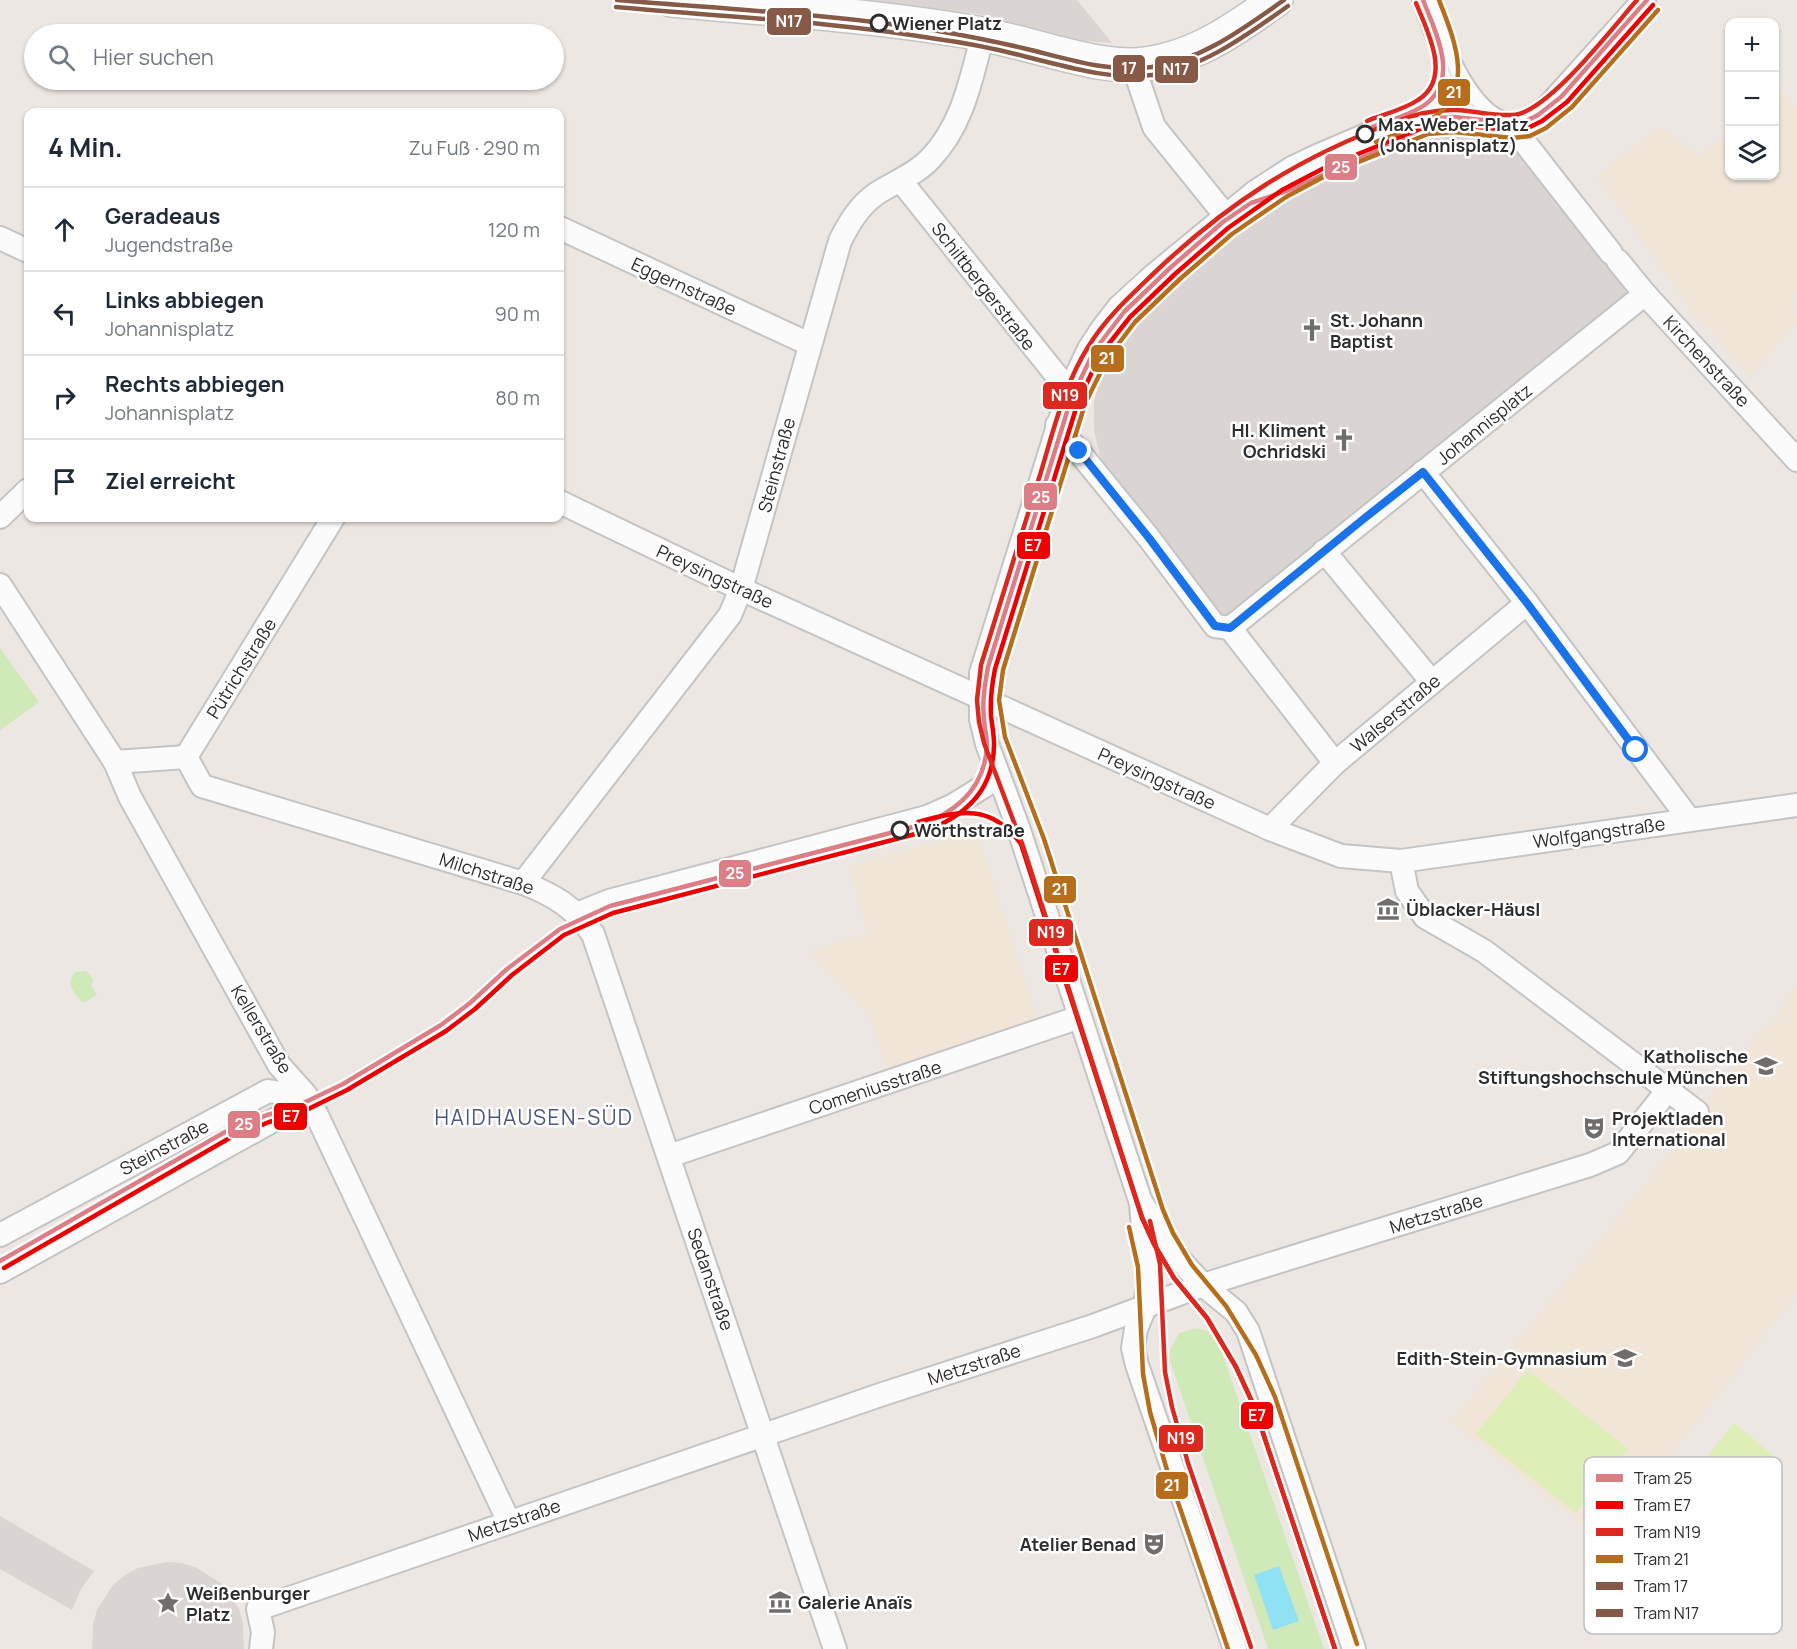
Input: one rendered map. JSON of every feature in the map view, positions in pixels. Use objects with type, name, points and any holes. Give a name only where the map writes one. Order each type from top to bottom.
[{"type":"main road","points":[[671,0],[878,18],[983,34],[1092,61],[1133,65],[1173,58],[1205,46],[1239,27],[1276,0]]},
{"type":"street","name":"Kirchenstraße","points":[[1424,0],[1443,51],[1458,79],[1474,101],[1488,116],[1508,124],[1645,294],[1797,460]]},
{"type":"street","points":[[1400,120],[1422,115],[1449,114],[1472,116],[1508,124],[1531,120],[1543,112],[1644,0]]},
{"type":"street","name":"Steinstraße","points":[[524,883],[730,615],[741,589],[840,240],[849,222],[876,195],[929,161],[949,137],[965,101],[983,34]]},
{"type":"street","points":[[1235,1649],[1137,1365],[1133,1348],[1145,1307],[1148,1284],[1140,1200],[1018,827],[984,731],[980,698],[981,673],[1069,391],[1089,349],[1119,307],[1225,215],[1292,168],[1327,150],[1426,108],[1441,93],[1447,75],[1443,51]]},
{"type":"street","points":[[1133,65],[1154,127],[1225,215]]},
{"type":"street","name":"Schiltbergerstraße","points":[[901,181],[1069,391]]},
{"type":"street","name":"Eggernstraße","points":[[564,230],[809,344]]},
{"type":"street","points":[[0,238],[24,249]]},
{"type":"street","name":"Johannisplatz","points":[[1230,628],[1645,294]]},
{"type":"street","points":[[1058,425],[1149,538],[1215,626],[1230,628],[1335,763]]},
{"type":"street","points":[[1423,472],[1527,603],[1689,819]]},
{"type":"street","points":[[0,517],[24,494]]},
{"type":"street","name":"Preysingstraße","points":[[564,504],[741,589],[1270,829],[1341,856],[1401,861]]},
{"type":"street","name":"Pütrichstraße","points":[[186,757],[331,522]]},
{"type":"street","points":[[1324,551],[1432,682]]},
{"type":"street","name":"Kellerstraße","points":[[0,585],[115,762],[130,797],[279,1065],[313,1107],[509,1522]]},
{"type":"street","name":"Walserstraße","points":[[1270,829],[1335,763],[1527,603]]},
{"type":"street","points":[[115,762],[186,757]]},
{"type":"street","name":"Milchstraße","points":[[186,757],[202,786],[524,883],[539,889],[577,914]]},
{"type":"street","points":[[577,914],[609,901],[927,817],[952,806],[999,777]]},
{"type":"street","name":"Wolfgangstraße","points":[[1401,861],[1797,805]]},
{"type":"street","points":[[1401,861],[1407,891],[1425,917],[1484,951],[1697,1112]]},
{"type":"street","name":"Sedanstraße","points":[[577,914],[593,934],[835,1649]]},
{"type":"street","name":"Comeniusstraße","points":[[669,1156],[1080,1017]]},
{"type":"street","name":"Metzstraße","points":[[261,1649],[263,1632],[258,1609],[762,1435],[1093,1326],[1203,1285],[1590,1165],[1618,1153],[1667,1090]]},
{"type":"street","name":"Steinstraße","points":[[0,1235],[268,1091],[307,1097]]},
{"type":"street","name":"Steinstraße","points":[[0,1272],[283,1115],[307,1097]]},
{"type":"street","points":[[1140,1200],[1180,1260],[1203,1285],[1236,1312],[1248,1331],[1354,1649]]},
{"type":"shaded area","name":"Wiener Platz","points":[[868,0],[1077,0],[1112,43],[1084,41],[977,14]]},
{"type":"shaded area","points":[[1779,89],[1797,106],[1797,291],[1791,305],[1797,314],[1797,323],[1750,376],[1709,328],[1696,317],[1597,176],[1660,126],[1701,156],[1725,134],[1725,180],[1779,180]]},
{"type":"shaded area","points":[[1457,123],[1508,135],[1522,150],[1566,214],[1623,285],[1626,295],[1623,304],[1226,618],[1216,615],[1111,476],[1100,456],[1094,430],[1094,402],[1107,354],[1117,335],[1131,318],[1166,285],[1260,214],[1316,181],[1405,140],[1421,130],[1440,124]]},
{"type":"shaded area","points":[[977,831],[1039,1023],[887,1069],[872,1020],[810,951],[868,933],[848,866]]},
{"type":"shaded area","name":"Edith-Stein-Gymnasium","points":[[1797,987],[1797,1294],[1669,1457],[1584,1457],[1584,1526],[1452,1422],[1695,1122],[1693,1118],[1764,1029],[1766,1030],[1779,1015],[1777,1013]]},
{"type":"shaded area","points":[[0,1516],[94,1571],[81,1589],[72,1610],[0,1569]]},
{"type":"shaded area","name":"Weißenburger Platz","points":[[167,1562],[182,1563],[197,1568],[222,1584],[239,1609],[243,1623],[244,1649],[92,1649],[93,1624],[97,1610],[113,1585],[138,1568]]},
{"type":"green space","points":[[0,648],[39,702],[0,730]]},
{"type":"green space","points":[[86,971],[94,980],[91,985],[97,995],[83,1003],[72,988],[71,981],[75,972]]},
{"type":"green space","points":[[1197,1328],[1207,1331],[1218,1341],[1324,1649],[1268,1649],[1170,1361],[1170,1350],[1179,1333]]},
{"type":"green space","points":[[1528,1370],[1628,1449],[1622,1457],[1584,1457],[1584,1503],[1576,1513],[1476,1434]]},
{"type":"green space","points":[[1734,1423],[1775,1457],[1713,1457],[1709,1454]]},
{"type":"water","points":[[1279,1566],[1299,1621],[1273,1630],[1254,1575]]},
{"type":"tram line","name":"17","points":[[617,0],[818,16],[898,25],[983,39],[1089,64],[1120,68],[1152,67],[1188,58],[1238,32],[1284,0]]},
{"type":"tram line","name":"25","points":[[1370,128],[1420,108],[1436,93],[1442,81],[1442,54],[1423,0]]},
{"type":"tram line","name":"21","points":[[1376,142],[1428,121],[1443,109],[1453,96],[1458,65],[1451,32],[1439,0]]},
{"type":"tram line","name":"N19","points":[[1335,1649],[1254,1406],[1236,1367],[1207,1318],[1174,1278],[1154,1244],[1142,1217],[1023,846],[984,743],[977,700],[981,665],[1072,377],[1102,327],[1126,300],[1180,249],[1237,204],[1266,184],[1328,150],[1411,116],[1441,110],[1505,115],[1526,111],[1560,86],[1637,0]]},
{"type":"tram line","name":"25","points":[[0,1261],[225,1132],[267,1115],[293,1108],[343,1084],[441,1025],[470,1003],[507,969],[560,929],[610,906],[917,826],[931,821],[956,806],[974,787],[985,761],[987,745],[983,705],[988,667],[1071,399],[1094,351],[1124,312],[1223,222],[1251,203],[1289,190],[1393,144],[1439,118],[1454,117],[1512,123],[1526,121],[1538,115],[1561,97],[1647,0]]},
{"type":"tram line","name":"N19","points":[[1367,121],[1418,100],[1428,91],[1434,80],[1436,67],[1431,40],[1416,3]]},
{"type":"tram line","name":"E7","points":[[4,1268],[228,1139],[269,1122],[296,1115],[347,1090],[446,1031],[564,935],[613,913],[919,833],[962,812],[982,790],[993,761],[991,704],[995,669],[1078,402],[1100,355],[1130,317],[1228,228],[1282,190],[1326,167],[1427,126],[1454,125],[1512,130],[1528,128],[1542,121],[1567,102],[1653,5]]},
{"type":"tram line","name":"N17","points":[[616,7],[897,33],[982,46],[1089,72],[1136,76],[1171,71],[1207,58],[1240,39],[1288,6]]},
{"type":"tram line","name":"21","points":[[1357,1644],[1275,1397],[1256,1355],[1226,1306],[1192,1265],[1173,1233],[1163,1210],[1044,839],[1005,737],[999,700],[1003,670],[1085,404],[1107,359],[1135,322],[1232,234],[1286,197],[1329,174],[1428,134],[1454,132],[1512,138],[1530,136],[1546,128],[1572,107],[1658,10]]},
{"type":"tram line","points":[[1437,39],[1451,75],[1464,96],[1472,105],[1495,119],[1510,122],[1535,117],[1555,103],[1583,73]]},
{"type":"tram line","name":"E7","points":[[918,822],[962,813],[987,816],[1010,831],[1021,844],[1142,1218],[1174,1278],[1207,1318],[1236,1367],[1254,1406],[1335,1649]]},
{"type":"tram line","name":"N19","points":[[1150,1221],[1160,1264],[1165,1372],[1172,1407],[1188,1463],[1251,1647]]},
{"type":"tram line","name":"21","points":[[1129,1227],[1138,1267],[1143,1374],[1150,1412],[1167,1470],[1228,1649]]},
{"type":"place","name":"Wiener Platz","points":[[879,23]]},
{"type":"place","name":"Max-Weber-Platz (Johannisplatz)","points":[[1365,134]]},
{"type":"place","name":"St. Johann Baptist","points":[[1312,330]]},
{"type":"place","name":"Hl. Kliment Ochridski","points":[[1344,440]]},
{"type":"place","name":"Wörthstraße","points":[[900,830]]},
{"type":"place","name":"Üblacker-Häusl","points":[[1388,909]]},
{"type":"place","name":"Katholische Stiftungshochschule München","points":[[1766,1066]]},
{"type":"place","name":"Projektladen International","points":[[1594,1128]]},
{"type":"place","name":"Edith-Stein-Gymnasium","points":[[1625,1358]]},
{"type":"place","name":"Atelier Benad","points":[[1154,1544]]},
{"type":"place","name":"Galerie Anaïs","points":[[780,1602]]},
{"type":"place","name":"Weißenburger Platz","points":[[168,1603]]},
{"type":"district","name":"HAIDHAUSEN-SÜD","points":[[534,1117]]},
{"type":"route","points":[[1079,451],[1149,538],[1215,626],[1230,628],[1423,472],[1527,603],[1636,750]]}]
